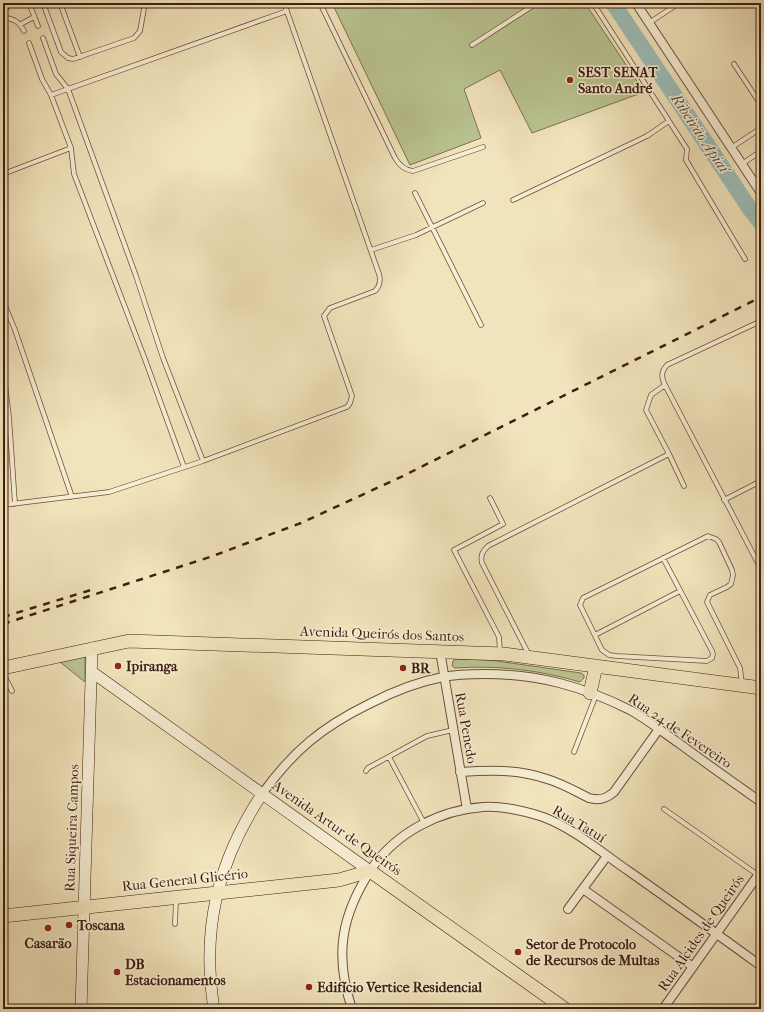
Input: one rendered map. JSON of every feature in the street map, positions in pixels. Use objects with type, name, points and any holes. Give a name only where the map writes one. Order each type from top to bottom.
[{"type":"main road","name":"Avenida Queirós dos Santos","points":[[3,668],[129,641],[500,654],[761,688]]},
{"type":"main road","points":[[593,694],[596,666]]},
{"type":"main road","name":"Rua General Glicério","points":[[3,916],[339,880],[370,871]]},
{"type":"main road","name":"Avenida Artur de Queirós","points":[[370,871],[565,1009]]},
{"type":"street","points":[[636,3],[761,193]]},
{"type":"street","name":"Rua Siqueira Campos","points":[[81,1009],[85,907],[87,735],[92,672],[92,648]]},
{"type":"street","name":"Rua Penedo","points":[[440,651],[467,809]]},
{"type":"street","name":"Avenida Artur de Queirós","points":[[92,672],[370,871]]},
{"type":"street","name":"Rua 24 de Fevereiro","points":[[262,794],[278,773],[315,736],[330,725],[355,711],[396,692],[428,680],[444,676],[519,674],[561,683],[593,694],[632,712],[659,729],[761,802]]},
{"type":"street","points":[[460,772],[497,770],[526,773],[547,779],[589,798],[596,800],[604,799],[614,792],[659,729]]},
{"type":"street","points":[[214,1009],[210,981],[209,954],[211,927],[217,893],[220,880],[236,837],[262,794]]},
{"type":"street","name":"Rua Tatuí","points":[[352,1009],[346,987],[343,966],[344,930],[350,910],[370,871],[394,843],[407,833],[450,814],[467,809],[485,807],[501,808],[541,817],[564,827],[761,966]]},
{"type":"street","points":[[568,909],[607,856]]},
{"type":"street","name":"Rua Alcides de Queirós","points":[[663,1009],[760,873]]},
{"type":"street","points":[[583,889],[693,967]]},
{"type":"lane","points":[[29,3],[38,26]]},
{"type":"lane","points":[[43,3],[61,52],[68,58],[80,57],[136,36],[140,31],[145,3]]},
{"type":"lane","points":[[60,3],[80,57]]},
{"type":"lane","points":[[3,505],[109,492],[203,461],[346,407],[350,403],[352,396],[324,316],[330,308],[375,291],[379,287],[381,281],[380,274],[284,3]]},
{"type":"lane","points":[[320,3],[400,166],[408,171],[413,171],[483,147]]},
{"type":"lane","points":[[472,45],[537,3]]},
{"type":"lane","points":[[593,3],[687,149],[686,160],[745,259]]},
{"type":"lane","points":[[649,23],[679,3]]},
{"type":"lane","points":[[51,95],[286,11]]},
{"type":"lane","points":[[3,17],[16,20],[21,24],[24,31]]},
{"type":"lane","points":[[21,24],[34,17]]},
{"type":"lane","points":[[43,38],[56,74],[68,89],[136,276],[163,358],[203,461]]},
{"type":"lane","points":[[29,43],[42,79],[51,95],[71,148],[74,174],[146,362],[184,467]]},
{"type":"lane","points":[[734,64],[761,105]]},
{"type":"lane","points":[[512,200],[647,136],[668,121]]},
{"type":"lane","points":[[731,148],[761,128]]},
{"type":"lane","points":[[3,174],[71,148]]},
{"type":"lane","points":[[742,164],[761,151]]},
{"type":"lane","points":[[415,193],[481,325]]},
{"type":"lane","points":[[371,250],[433,228],[483,203]]},
{"type":"lane","points":[[3,301],[15,330],[72,497]]},
{"type":"lane","points":[[761,321],[667,365],[662,374],[665,385],[761,568]]},
{"type":"lane","points":[[3,369],[9,417],[15,504]]},
{"type":"lane","points":[[665,385],[651,395],[646,410],[684,486]]},
{"type":"lane","points":[[530,657],[482,563],[482,552],[488,546],[669,454]]},
{"type":"lane","points":[[724,500],[761,481]]},
{"type":"lane","points":[[490,498],[503,524],[454,550],[499,637],[500,654]]},
{"type":"lane","points":[[664,558],[712,651],[713,654],[710,660],[608,655],[602,650],[580,604],[583,598],[708,536],[712,537],[719,542],[732,570],[733,579],[727,587],[710,595],[707,602],[740,668],[742,686]]},
{"type":"lane","points":[[595,635],[680,591]]},
{"type":"lane","points":[[3,673],[12,691]]},
{"type":"lane","points":[[574,752],[593,694]]},
{"type":"lane","points":[[366,771],[368,768],[427,736],[453,730]]},
{"type":"lane","points":[[389,757],[425,824]]},
{"type":"lane","points":[[664,809],[760,873]]},
{"type":"lane","points":[[175,924],[176,897]]},
{"type":"green space","name":"SEST SENAT Santo André","points":[[332,3],[585,3],[644,92],[532,133],[500,70],[464,89],[481,138],[410,165]]},
{"type":"green space","points":[[84,657],[85,682],[60,662]]},
{"type":"green space","points":[[456,659],[490,660],[581,673],[584,675],[584,678],[580,682],[550,674],[518,669],[487,667],[455,668],[452,666],[453,661]]},
{"type":"waterway","name":"Ribeirão Apiaí","points":[[613,3],[750,209],[761,223]]},
{"type":"railway","points":[[3,624],[210,557],[301,523],[403,476],[761,297]]},
{"type":"railway","points":[[3,617],[91,590]]},
{"type":"place","name":"SEST SENAT Santo André","points":[[570,80]]},
{"type":"place","name":"Ipiranga","points":[[118,666]]},
{"type":"place","name":"BR","points":[[403,668]]},
{"type":"place","name":"Toscana","points":[[69,925]]},
{"type":"place","name":"Casarão","points":[[48,928]]},
{"type":"place","name":"Setor de Protocolo de Recursos de Multas","points":[[518,952]]},
{"type":"place","name":"DB Estacionamentos","points":[[117,972]]},
{"type":"place","name":"Edifício Vertice Residencial","points":[[309,987]]}]
